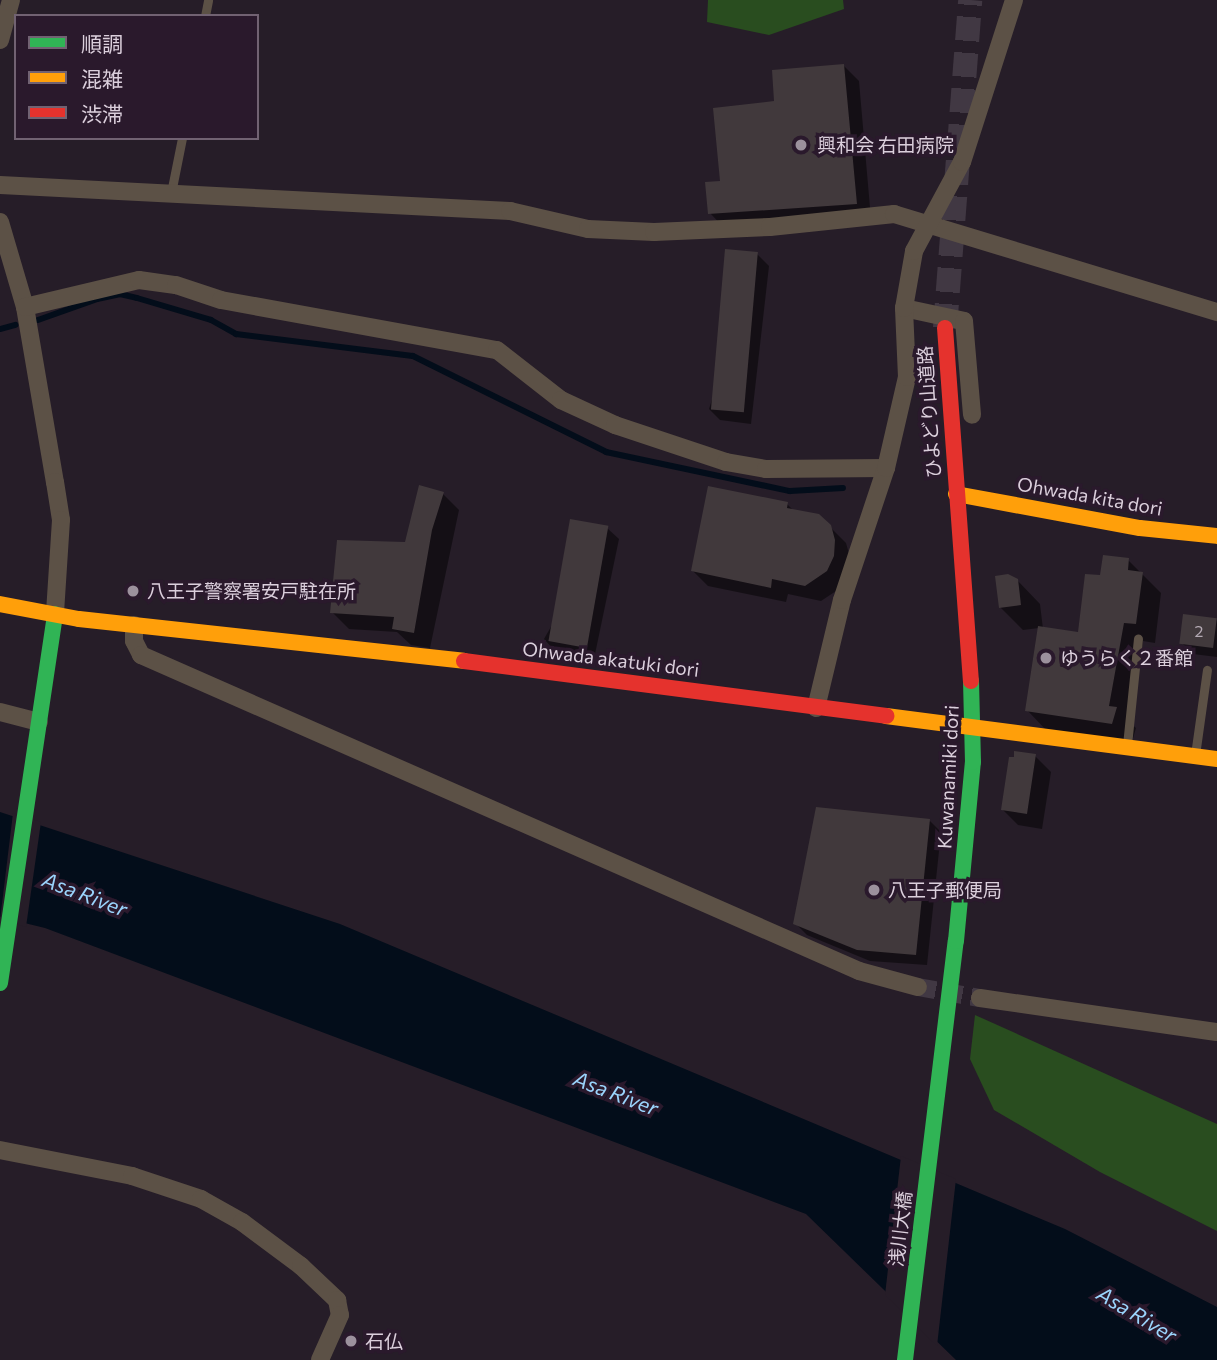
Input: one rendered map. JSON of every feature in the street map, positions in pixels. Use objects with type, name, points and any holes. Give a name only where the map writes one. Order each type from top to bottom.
[{"type":"street","points":[[0,40],[11,0]]},
{"type":"street","points":[[816,708],[842,600],[886,468],[907,377],[904,308],[914,251],[926,223],[962,162],[1014,0]]},
{"type":"street","points":[[0,185],[510,211],[588,229],[770,227],[894,214],[1217,312]]},
{"type":"street","points":[[0,222],[25,307],[61,520],[55,614],[0,983]]},
{"type":"street","points":[[25,307],[139,280],[176,285],[221,300],[497,351],[561,400],[615,425],[726,462],[766,469],[886,468]]},
{"type":"street","points":[[904,308],[964,321],[972,415]]},
{"type":"street","name":"ひよどり山道路","points":[[945,328],[956,494]]},
{"type":"street","name":"Ohwada kita dori","points":[[956,494],[1140,528],[1217,536]]},
{"type":"street","name":"Kuwanamiki dori","points":[[936,1102],[968,828],[973,728],[956,494]]},
{"type":"street","name":"Ohwada akatuki dori","points":[[0,604],[134,625],[172,626],[1217,759]]},
{"type":"street","points":[[134,625],[134,641],[141,655],[859,971],[918,987]]},
{"type":"street","points":[[0,712],[37,730]]},
{"type":"street","points":[[980,998],[1217,1032]]},
{"type":"street","name":"浅川大橋","points":[[905,1360],[936,1102]]},
{"type":"street","points":[[0,1150],[143,1180],[201,1199],[242,1222],[301,1266],[337,1300],[340,1315],[320,1360]]},
{"type":"lane","points":[[172,193],[182,140]]},
{"type":"lane","points":[[1127,748],[1138,639]]},
{"type":"lane","points":[[1195,757],[1207,670]]},
{"type":"green space","points":[[708,0],[843,0],[844,9],[769,35],[707,22]]},
{"type":"green space","points":[[975,1015],[1217,1124],[1217,1231],[1100,1172],[994,1110],[970,1059]]},
{"type":"water","name":"Asa River","points":[[0,812],[340,924],[1065,1229],[1217,1307],[1217,1360],[956,1360],[806,1214],[45,928],[0,917]]},
{"type":"pier","points":[[13,813],[41,822],[26,927],[0,920]]},
{"type":"pier","points":[[901,1156],[956,1179],[937,1346],[885,1295]]},
{"type":"building","points":[[844,64],[857,204],[708,214],[705,182],[720,181],[713,108],[774,101],[772,70]]},
{"type":"building","points":[[725,249],[758,252],[744,412],[711,409]]},
{"type":"building","points":[[419,485],[444,492],[432,530],[414,633],[392,629],[394,617],[330,613],[337,540],[405,542]]},
{"type":"building","points":[[708,486],[788,502],[787,508],[819,514],[831,525],[835,540],[834,556],[827,571],[805,586],[772,579],[771,588],[691,571]]},
{"type":"building","points":[[570,519],[608,526],[587,648],[548,641]]},
{"type":"building","points":[[1103,555],[1129,558],[1128,570],[1143,572],[1136,624],[1124,623],[1109,706],[1117,707],[1112,724],[1025,711],[1038,626],[1078,632],[1085,574],[1100,575]]},
{"type":"building","points":[[1008,574],[1018,579],[1021,605],[999,608],[995,576]]},
{"type":"building","points":[[1183,614],[1217,618],[1213,648],[1179,644]]},
{"type":"building","points":[[1014,751],[1036,754],[1027,814],[1001,810],[1009,757],[1014,757]]},
{"type":"building","points":[[816,807],[930,819],[916,955],[857,950],[793,924]]},
{"type":"waterway","points":[[38,320],[97,299],[120,294],[211,320],[236,334],[413,356],[606,452],[790,491],[843,488]]},
{"type":"waterway","points":[[0,329],[15,325]]},
{"type":"tunnel","points":[[945,328],[970,0]]},
{"type":"tunnel","points":[[918,987],[980,998]]},
{"type":"traffic: fast","points":[[0,983],[55,614]]},
{"type":"traffic: fast","points":[[905,1360],[956,941],[973,762],[971,681]]},
{"type":"traffic: slow","points":[[956,494],[1140,528],[1217,536]]},
{"type":"traffic: slow","points":[[0,604],[79,619],[464,661]]},
{"type":"traffic: slow","points":[[886,716],[1217,759]]},
{"type":"traffic: jam","points":[[945,328],[971,681]]},
{"type":"traffic: jam","points":[[464,661],[886,716]]},
{"type":"place","name":"興和会 右田病院","points":[[801,145]]},
{"type":"place","name":"八王子警察署安戸駐在所","points":[[133,591]]},
{"type":"place","name":"ゆうらく２番館","points":[[1046,658]]},
{"type":"place","name":"八王子郵便局","points":[[874,890]]},
{"type":"place","name":"石仏","points":[[351,1341]]}]
